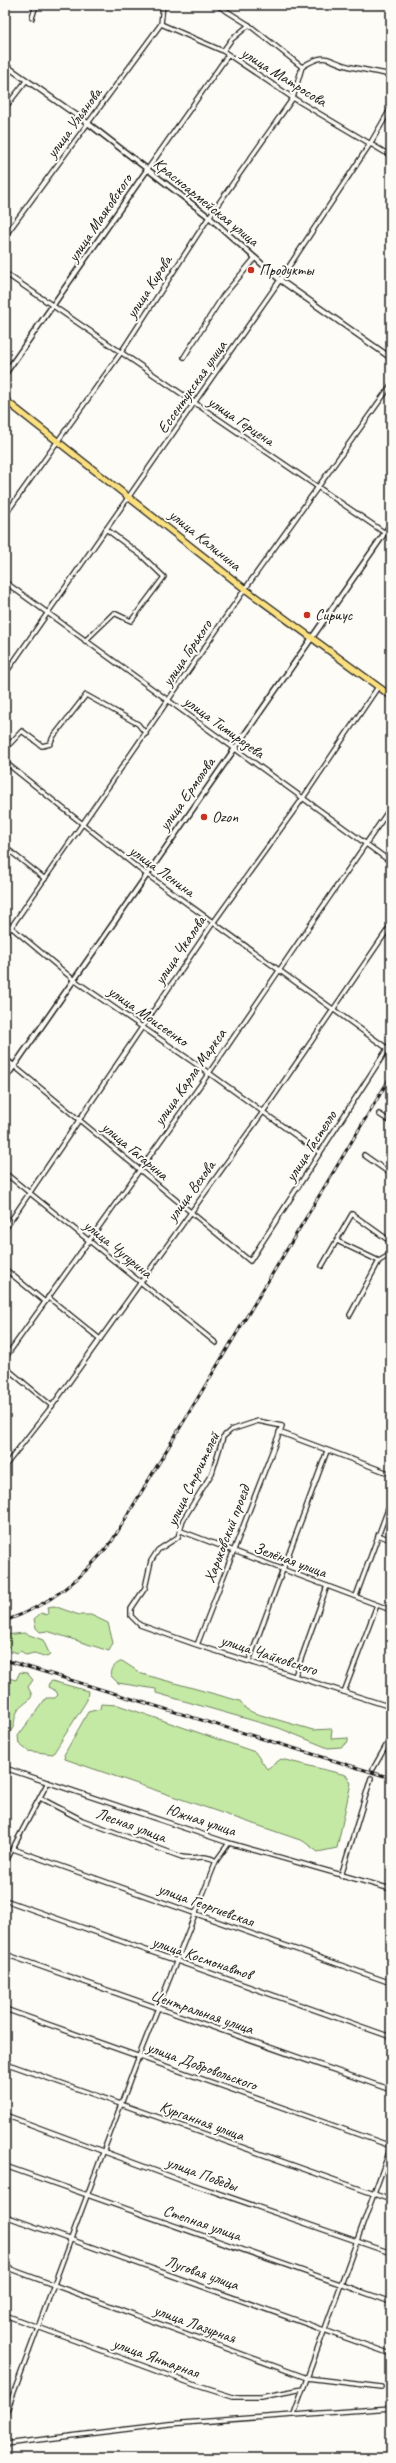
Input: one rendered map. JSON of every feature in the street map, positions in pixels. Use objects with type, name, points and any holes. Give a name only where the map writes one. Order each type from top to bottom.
[{"type":"main road","name":"улица Калинина","points":[[5,400],[129,496],[245,589],[391,696]]},
{"type":"street","points":[[32,18],[36,5]]},
{"type":"street","points":[[161,24],[163,5]]},
{"type":"street","points":[[217,5],[249,25],[302,67],[315,59],[329,58],[349,67],[391,75]]},
{"type":"street","points":[[377,5],[391,6]]},
{"type":"street","name":"улица Матросова","points":[[161,24],[223,51],[293,98],[391,156]]},
{"type":"street","name":"улица Ульянова","points":[[5,236],[89,124],[161,24]]},
{"type":"street","points":[[223,51],[231,40],[249,25]]},
{"type":"street","name":"улица Маяковского","points":[[5,374],[53,308],[228,55]]},
{"type":"street","name":"Красноармейская улица","points":[[5,65],[89,124],[209,217],[280,280],[391,358]]},
{"type":"street","name":"улица Кирова","points":[[5,515],[57,440],[120,354],[209,217],[293,98],[302,67]]},
{"type":"street","points":[[5,108],[26,81]]},
{"type":"street","name":"Ессентукская улица","points":[[5,674],[195,404],[280,280],[370,144],[391,108]]},
{"type":"street","points":[[184,358],[227,291],[255,258]]},
{"type":"street","name":"улица Герцена","points":[[5,273],[120,354],[385,533]]},
{"type":"street","name":"улица Горького","points":[[5,936],[169,702],[245,589],[391,386]]},
{"type":"street","name":"улица Ермолова","points":[[5,1079],[146,874],[391,524]]},
{"type":"street","points":[[85,641],[114,613],[130,621],[164,578],[142,556],[106,529]]},
{"type":"street","name":"улица Тимирязева","points":[[5,582],[233,749],[391,862]]},
{"type":"street","name":"улица Чкалова","points":[[5,1229],[213,923],[303,798],[378,687]]},
{"type":"street","points":[[5,749],[22,731],[42,746],[50,744],[53,737],[86,695],[138,724],[146,734]]},
{"type":"street","name":"улица Ленина","points":[[5,762],[82,825],[146,874],[388,1049]]},
{"type":"street","name":"улица Карла Маркса","points":[[5,1358],[209,1073],[391,807]]},
{"type":"street","points":[[5,847],[45,878]]},
{"type":"street","name":"улица Моисеенко","points":[[5,922],[74,980],[209,1073],[320,1153]]},
{"type":"street","name":"улица Вехова","points":[[5,1466],[52,1406],[141,1283],[263,1112],[391,926]]},
{"type":"street","name":"улица Гастелло","points":[[250,1261],[391,1043]]},
{"type":"street","name":"улица Гагарина","points":[[5,1059],[250,1261]]},
{"type":"street","points":[[379,1114],[391,1122]]},
{"type":"street","points":[[364,1156],[391,1174]]},
{"type":"street","name":"улица Чугурина","points":[[5,1173],[216,1343]]},
{"type":"street","points":[[322,1266],[352,1214],[390,1239]]},
{"type":"street","points":[[337,1241],[379,1261]]},
{"type":"street","points":[[350,1315],[379,1261],[391,1254]]},
{"type":"street","points":[[5,1270],[45,1302]]},
{"type":"street","points":[[48,1297],[100,1339]]},
{"type":"street","points":[[5,1367],[52,1406]]},
{"type":"street","name":"улица Строителей","points":[[140,1625],[131,1616],[131,1609],[145,1588],[151,1561],[158,1550],[178,1537],[183,1520],[212,1472],[222,1437],[231,1430],[258,1421],[282,1426],[279,1432]]},
{"type":"street","points":[[279,1432],[326,1451],[391,1474]]},
{"type":"street","name":"Харьковский проезд","points":[[197,1645],[279,1432]]},
{"type":"street","points":[[250,1661],[326,1451]]},
{"type":"street","points":[[356,1596],[391,1502]]},
{"type":"street","name":"Зелёная улица","points":[[181,1531],[283,1571],[356,1596],[391,1610]]},
{"type":"street","points":[[378,1535],[391,1540]]},
{"type":"street","points":[[295,1676],[327,1586]]},
{"type":"street","points":[[344,1692],[377,1605]]},
{"type":"street","name":"улица Чайковского","points":[[140,1625],[197,1645],[391,1706]]},
{"type":"street","points":[[373,1769],[391,1737]]},
{"type":"street","name":"Южная улица","points":[[5,1768],[229,1843],[391,1889]]},
{"type":"street","points":[[341,1876],[371,1778]]},
{"type":"street","points":[[5,1863],[48,1782]]},
{"type":"street","name":"Лесная улица","points":[[40,1798],[82,1820],[182,1857],[193,1859],[205,1856],[216,1861]]},
{"type":"street","points":[[5,2416],[70,2239],[88,2196],[120,2104],[216,1861],[229,1843]]},
{"type":"street","name":"улица Георгиевская","points":[[13,1849],[391,1983]]},
{"type":"street","name":"улица Космонавтов","points":[[5,1900],[176,1962],[391,2037]]},
{"type":"street","name":"Центральная улица","points":[[5,1954],[391,2090]]},
{"type":"street","name":"улица Добровольского","points":[[5,2009],[391,2146]]},
{"type":"street","name":"Курганная улица","points":[[5,2064],[391,2200]]},
{"type":"street","name":"улица Победы","points":[[5,2114],[104,2151],[391,2253]]},
{"type":"street","points":[[294,2414],[391,2146]]},
{"type":"street","name":"Степная улица","points":[[5,2166],[391,2302]]},
{"type":"street","name":"Луговая улица","points":[[5,2216],[324,2328],[391,2354]]},
{"type":"street","name":"улица Лазурная","points":[[5,2267],[308,2378],[381,2387]]},
{"type":"street","name":"улица Янтарная","points":[[5,2315],[198,2386],[233,2397],[261,2396],[304,2389]]},
{"type":"street","points":[[5,2444],[88,2432],[294,2414],[391,2408]]},
{"type":"green space","points":[[54,1606],[79,1615],[91,1615],[108,1623],[113,1643],[109,1651],[47,1631],[40,1632],[36,1628],[34,1619],[41,1613],[47,1615],[49,1613],[48,1607]]},
{"type":"green space","points":[[24,1633],[43,1640],[50,1655],[47,1657],[34,1653],[26,1655],[21,1651],[18,1653],[11,1651],[9,1646],[5,1647],[5,1635]]},
{"type":"green space","points":[[122,1661],[142,1674],[240,1701],[246,1709],[254,1713],[313,1730],[332,1729],[331,1739],[348,1738],[348,1742],[341,1747],[328,1748],[279,1728],[156,1693],[156,1689],[118,1683],[111,1676],[111,1673],[113,1668]]},
{"type":"green space","points":[[5,1665],[9,1669],[8,1678],[16,1680],[20,1672],[27,1673],[33,1680],[28,1687],[32,1695],[19,1709],[15,1716],[12,1730],[5,1738]]},
{"type":"green space","points":[[52,1681],[88,1691],[87,1700],[53,1754],[28,1751],[19,1744],[18,1736],[46,1698],[55,1698],[58,1695],[56,1691],[48,1687],[49,1683]]},
{"type":"green space","points":[[101,1704],[118,1705],[255,1752],[267,1769],[281,1759],[346,1775],[351,1783],[337,1848],[318,1852],[303,1841],[65,1759],[64,1755],[88,1712],[100,1709]]},
{"type":"tunnel","points":[[371,1778],[373,1769]]},
{"type":"railway","points":[[5,1621],[37,1607],[64,1589],[89,1567],[112,1541],[391,1076]]},
{"type":"railway","points":[[5,1660],[391,1778]]},
{"type":"place","name":"Продукты","points":[[251,270]]},
{"type":"place","name":"Сириус","points":[[307,615]]},
{"type":"place","name":"Ozon","points":[[204,817]]}]
